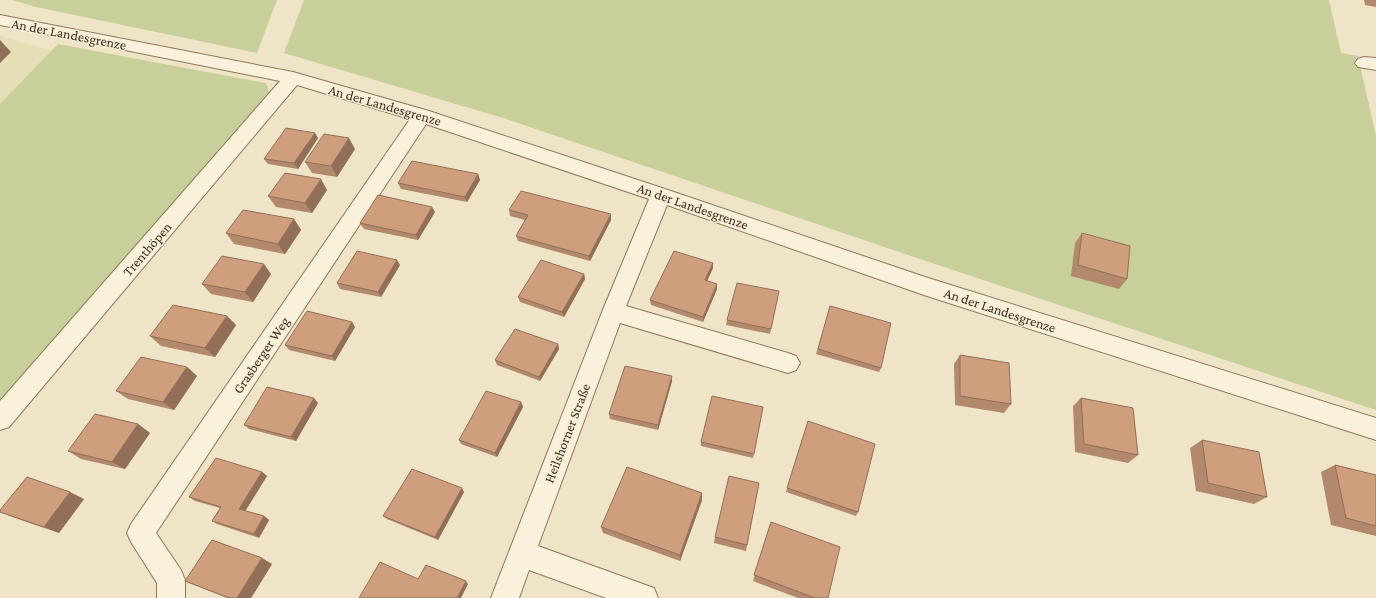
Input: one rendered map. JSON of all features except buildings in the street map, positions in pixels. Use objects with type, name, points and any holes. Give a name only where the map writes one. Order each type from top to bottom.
[{"type":"street","name":"An der Landesgrenze","points":[[0,20],[292,78],[422,116],[661,195],[924,286],[1376,429]]},
{"type":"street","name":"Trenthöpen","points":[[0,419],[292,78]]},
{"type":"street","name":"Grasberger Weg","points":[[171,598],[171,580],[140,533],[422,116]]},
{"type":"street","name":"Heilshorner Straße","points":[[505,598],[613,312],[661,195]]},
{"type":"street","points":[[613,312],[788,363]]},
{"type":"street","points":[[522,554],[644,598]]},
{"type":"shaded area","points":[[0,36],[52,51],[0,104]]},
{"type":"green space","points":[[12,0],[277,0],[257,53],[36,7]]},
{"type":"green space","points":[[304,0],[1329,0],[1341,53],[1358,56],[1376,136],[1376,410],[911,256],[503,118],[284,53]]},
{"type":"green space","points":[[58,44],[266,83],[271,96],[0,409],[0,104]]}]
